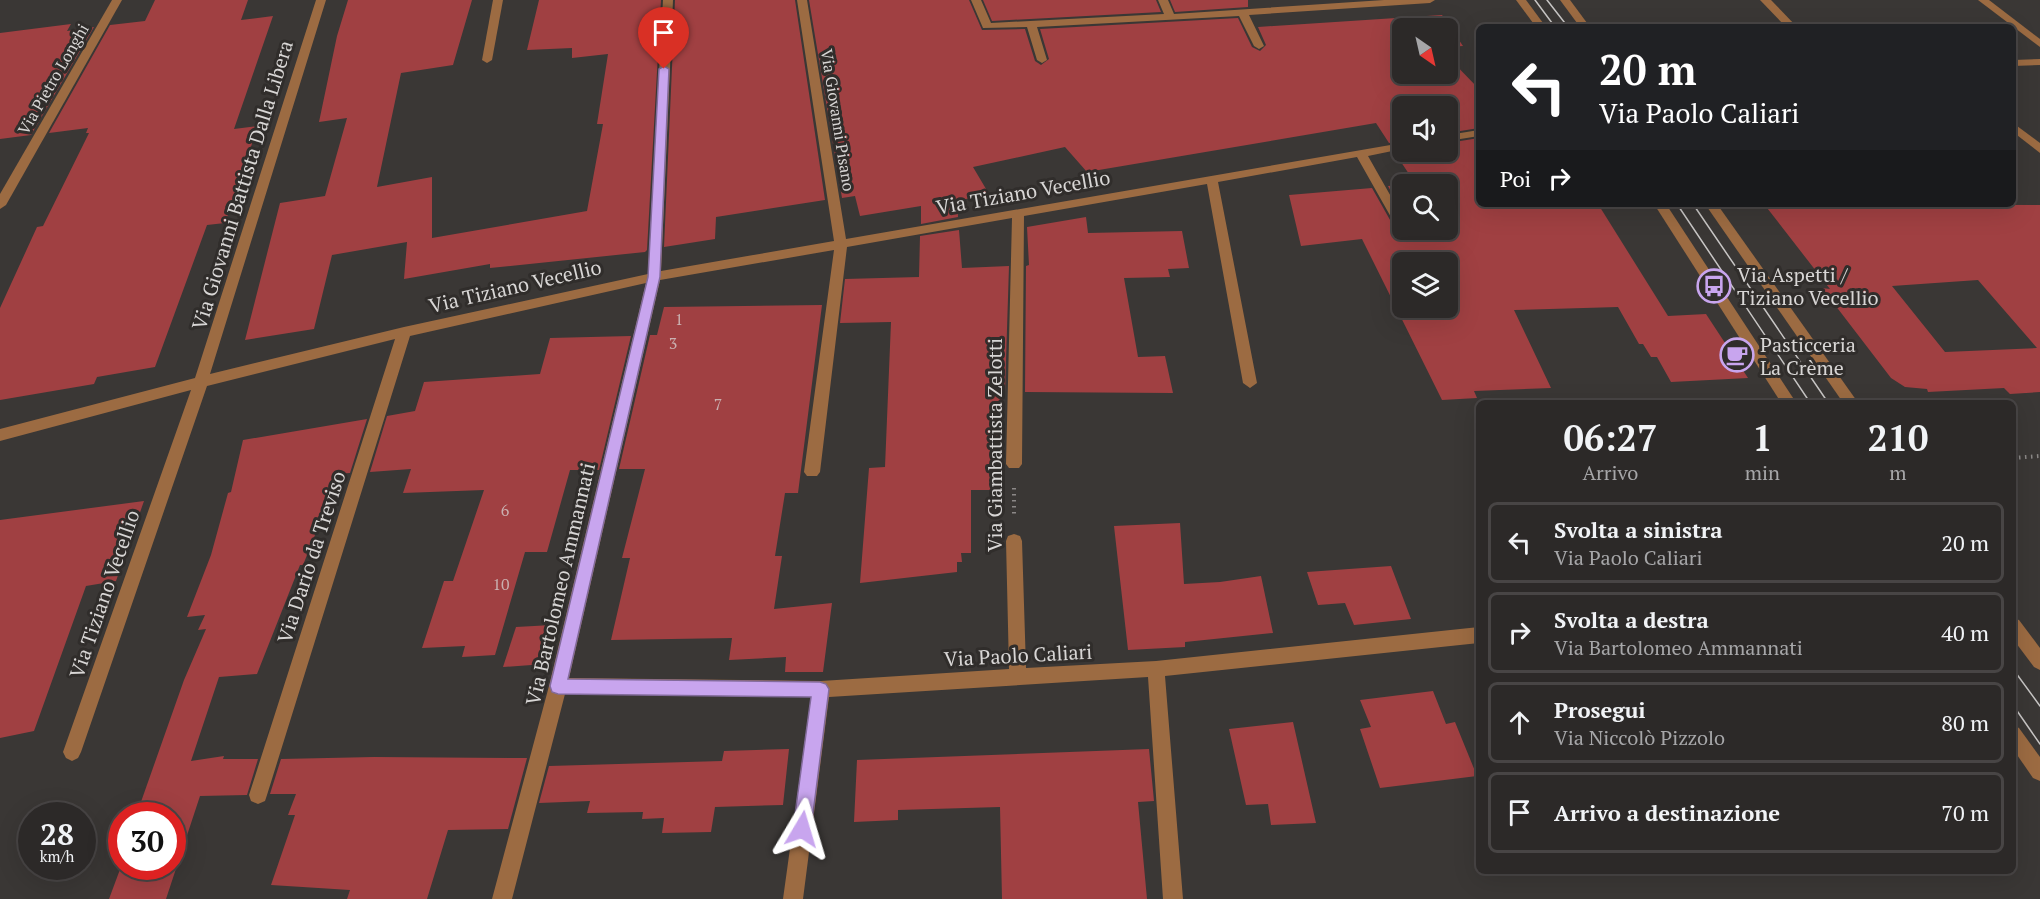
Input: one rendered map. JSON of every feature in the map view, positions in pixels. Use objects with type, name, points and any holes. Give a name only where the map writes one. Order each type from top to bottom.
[{"type":"street","name":"Via Pietro Longhi","points":[[0,205],[117,0]]},
{"type":"street","name":"Via Giovanni Battista Dalla Libera","points":[[201,382],[321,0]]},
{"type":"street","points":[[487,60],[498,0]]},
{"type":"street","name":"Via Bartolomeo Ammannati","points":[[502,899],[558,686],[654,277],[668,0]]},
{"type":"street","name":"Via Giovanni Pisano","points":[[802,0],[840,246]]},
{"type":"street","points":[[976,0],[987,26],[1430,0]]},
{"type":"street","points":[[1163,0],[1170,17]]},
{"type":"street","points":[[1521,0],[1539,24]]},
{"type":"street","points":[[1565,0],[1583,24]]},
{"type":"street","points":[[1765,0],[1789,24]]},
{"type":"street","points":[[1983,0],[2014,24]]},
{"type":"street","points":[[1242,12],[1258,46]]},
{"type":"street","points":[[1031,23],[1042,60]]},
{"type":"street","points":[[2016,25],[2040,44]]},
{"type":"street","points":[[2016,63],[2040,62]]},
{"type":"street","points":[[2016,129],[2040,149]]},
{"type":"street","points":[[1458,136],[1476,133]]},
{"type":"street","name":"Via Tiziano Vecellio","points":[[0,435],[404,332],[654,277],[1392,148]]},
{"type":"street","points":[[1360,154],[1392,208]]},
{"type":"street","points":[[1212,181],[1250,383]]},
{"type":"street","points":[[1662,207],[1787,400]]},
{"type":"street","points":[[1713,207],[1849,400]]},
{"type":"street","name":"Via Giambattista Zelotti","points":[[1014,464],[1018,214]]},
{"type":"street","points":[[812,472],[840,246]]},
{"type":"street","name":"Via Dario da Treviso","points":[[258,795],[404,332]]},
{"type":"street","name":"Via Tiziano Vecellio","points":[[72,752],[201,382]]},
{"type":"street","name":"Via Giambattista Zelotti","points":[[1014,542],[1018,676]]},
{"type":"street","points":[[2016,629],[2040,662]]},
{"type":"street","name":"Via Paolo Caliari","points":[[558,686],[820,689],[1156,669],[1476,635]]},
{"type":"street","points":[[1156,669],[1173,899]]},
{"type":"street","points":[[793,899],[820,689]]},
{"type":"street","points":[[2016,738],[2040,772]]},
{"type":"path","points":[[2016,458],[2040,456]]},
{"type":"path","name":"Via Giambattista Zelotti","points":[[1014,464],[1014,542]]},
{"type":"building","points":[[155,0],[248,0],[241,20],[273,16],[234,129],[258,126],[225,223],[207,225],[155,367],[97,377],[94,384],[0,400],[0,308],[37,227],[43,226],[89,133],[86,133],[88,128],[49,133],[110,25],[145,21]]},
{"type":"building","points":[[348,0],[472,0],[453,65],[401,73],[377,187],[432,177],[432,238],[587,211],[603,124],[597,124],[608,54],[572,58],[572,48],[527,50],[539,0],[661,0],[647,250],[490,268],[490,264],[404,279],[407,242],[430,238],[332,255],[314,329],[245,340],[280,203],[325,196],[347,118],[319,122],[337,36]]},
{"type":"building","points":[[675,0],[795,0],[825,200],[716,217],[715,239],[664,247]]},
{"type":"building","points":[[809,0],[969,0],[982,30],[1025,29],[1035,61],[1041,65],[1049,59],[1040,29],[1238,18],[1252,47],[1260,51],[1266,45],[1258,27],[1392,18],[1392,84],[1458,84],[1458,67],[1476,86],[1476,128],[1458,131],[1458,96],[1392,96],[1392,143],[1389,143],[1376,123],[1087,172],[1065,147],[973,167],[989,194],[957,201],[958,217],[921,224],[921,206],[860,216],[855,196],[842,198]]},
{"type":"building","points":[[983,0],[1156,0],[1161,12],[992,21]]},
{"type":"building","points":[[1170,0],[1248,0],[1248,7],[1175,12]]},
{"type":"building","points":[[1442,15],[1444,18],[1396,18]]},
{"type":"building","points":[[71,24],[67,31],[94,27],[31,135],[0,139],[0,33]]},
{"type":"building","points":[[1476,138],[1476,207],[1600,207],[1668,316],[1706,314],[1748,378],[1671,382],[1657,357],[1651,357],[1643,344],[1639,344],[1618,307],[1514,310],[1551,388],[1474,391],[1477,398],[1442,400],[1401,318],[1458,318],[1458,252],[1392,252],[1392,299],[1362,239],[1301,246],[1289,195],[1372,188],[1392,223],[1392,240],[1458,240],[1458,174],[1409,174],[1401,162],[1458,162],[1458,141]]},
{"type":"building","points":[[2016,205],[2040,205],[2040,392],[2010,394],[2004,388],[1928,392],[1927,389],[1905,387],[1891,378],[1822,288],[1830,289],[1766,207],[2016,207]],"holes":[[[1978,280],[2037,348],[1945,352],[1892,286]]]},
{"type":"building","points":[[1086,217],[1088,233],[1182,231],[1189,268],[1168,269],[1170,277],[1124,278],[1138,357],[1165,356],[1173,393],[1025,392],[1026,266],[1029,265],[1027,227]]},
{"type":"building","points":[[959,230],[962,268],[1009,266],[1005,392],[1002,392],[1003,490],[971,490],[971,553],[961,553],[962,562],[957,562],[957,572],[860,583],[869,468],[885,467],[891,322],[840,323],[845,279],[919,277],[920,236]]},
{"type":"building","points":[[822,305],[798,493],[785,493],[775,556],[782,556],[774,609],[832,603],[823,672],[785,672],[786,657],[729,660],[732,638],[611,640],[630,558],[622,558],[645,469],[619,469],[650,335],[657,335],[664,307]]},
{"type":"building","points":[[631,336],[599,470],[570,470],[547,552],[525,552],[495,655],[462,657],[465,646],[422,648],[444,581],[453,581],[484,490],[403,493],[411,469],[370,472],[387,416],[415,411],[424,382],[540,374],[550,338]]},
{"type":"building","points":[[367,419],[350,473],[335,474],[315,535],[303,565],[300,565],[257,674],[219,677],[191,761],[224,756],[223,759],[258,759],[247,795],[200,796],[186,838],[186,802],[141,802],[184,680],[206,629],[198,630],[205,615],[187,617],[211,555],[228,493],[231,492],[243,440]]},
{"type":"building","points":[[144,501],[116,581],[86,586],[34,731],[0,738],[0,520]]},
{"type":"building","points":[[1180,523],[1184,584],[1261,576],[1273,633],[1185,642],[1185,647],[1128,650],[1114,526]]},
{"type":"building","points":[[1391,566],[1411,619],[1354,625],[1345,603],[1318,605],[1307,572]]},
{"type":"building","points":[[552,625],[545,664],[503,667],[516,627]]},
{"type":"building","points":[[1433,691],[1446,724],[1455,722],[1476,776],[1380,788],[1360,729],[1371,727],[1360,700]]},
{"type":"building","points":[[1293,722],[1316,823],[1271,825],[1268,804],[1246,805],[1229,729]]},
{"type":"building","points":[[789,749],[783,805],[715,807],[711,832],[662,833],[664,818],[642,819],[643,812],[587,813],[590,801],[539,803],[549,766],[722,761],[724,751]]},
{"type":"building","points":[[1149,749],[1154,801],[1138,802],[1147,899],[1002,899],[1000,807],[898,810],[898,820],[854,822],[857,760]]},
{"type":"building","points":[[527,758],[508,829],[448,830],[427,899],[347,899],[350,890],[271,885],[295,815],[288,815],[296,794],[270,794],[281,759]]},
{"type":"building","points":[[116,880],[172,880],[166,899],[109,899]]},
{"type":"tram line","points":[[1535,0],[1553,24]]},
{"type":"tram line","points":[[1547,0],[1566,24]]},
{"type":"tram line","points":[[1679,207],[1808,400]]},
{"type":"tram line","points":[[1695,207],[1826,400]]},
{"type":"tram line","points":[[2016,673],[2040,706]]},
{"type":"tram line","points":[[2016,709],[2040,744]]},
{"type":"place","name":"Via Aspetti / Tiziano Vecellio","points":[[1714,286]]},
{"type":"place","name":"Pasticceria La Crème","points":[[1737,355]]},
{"type":"route","points":[[664,69],[654,277],[558,686],[820,689],[802,829]]}]
